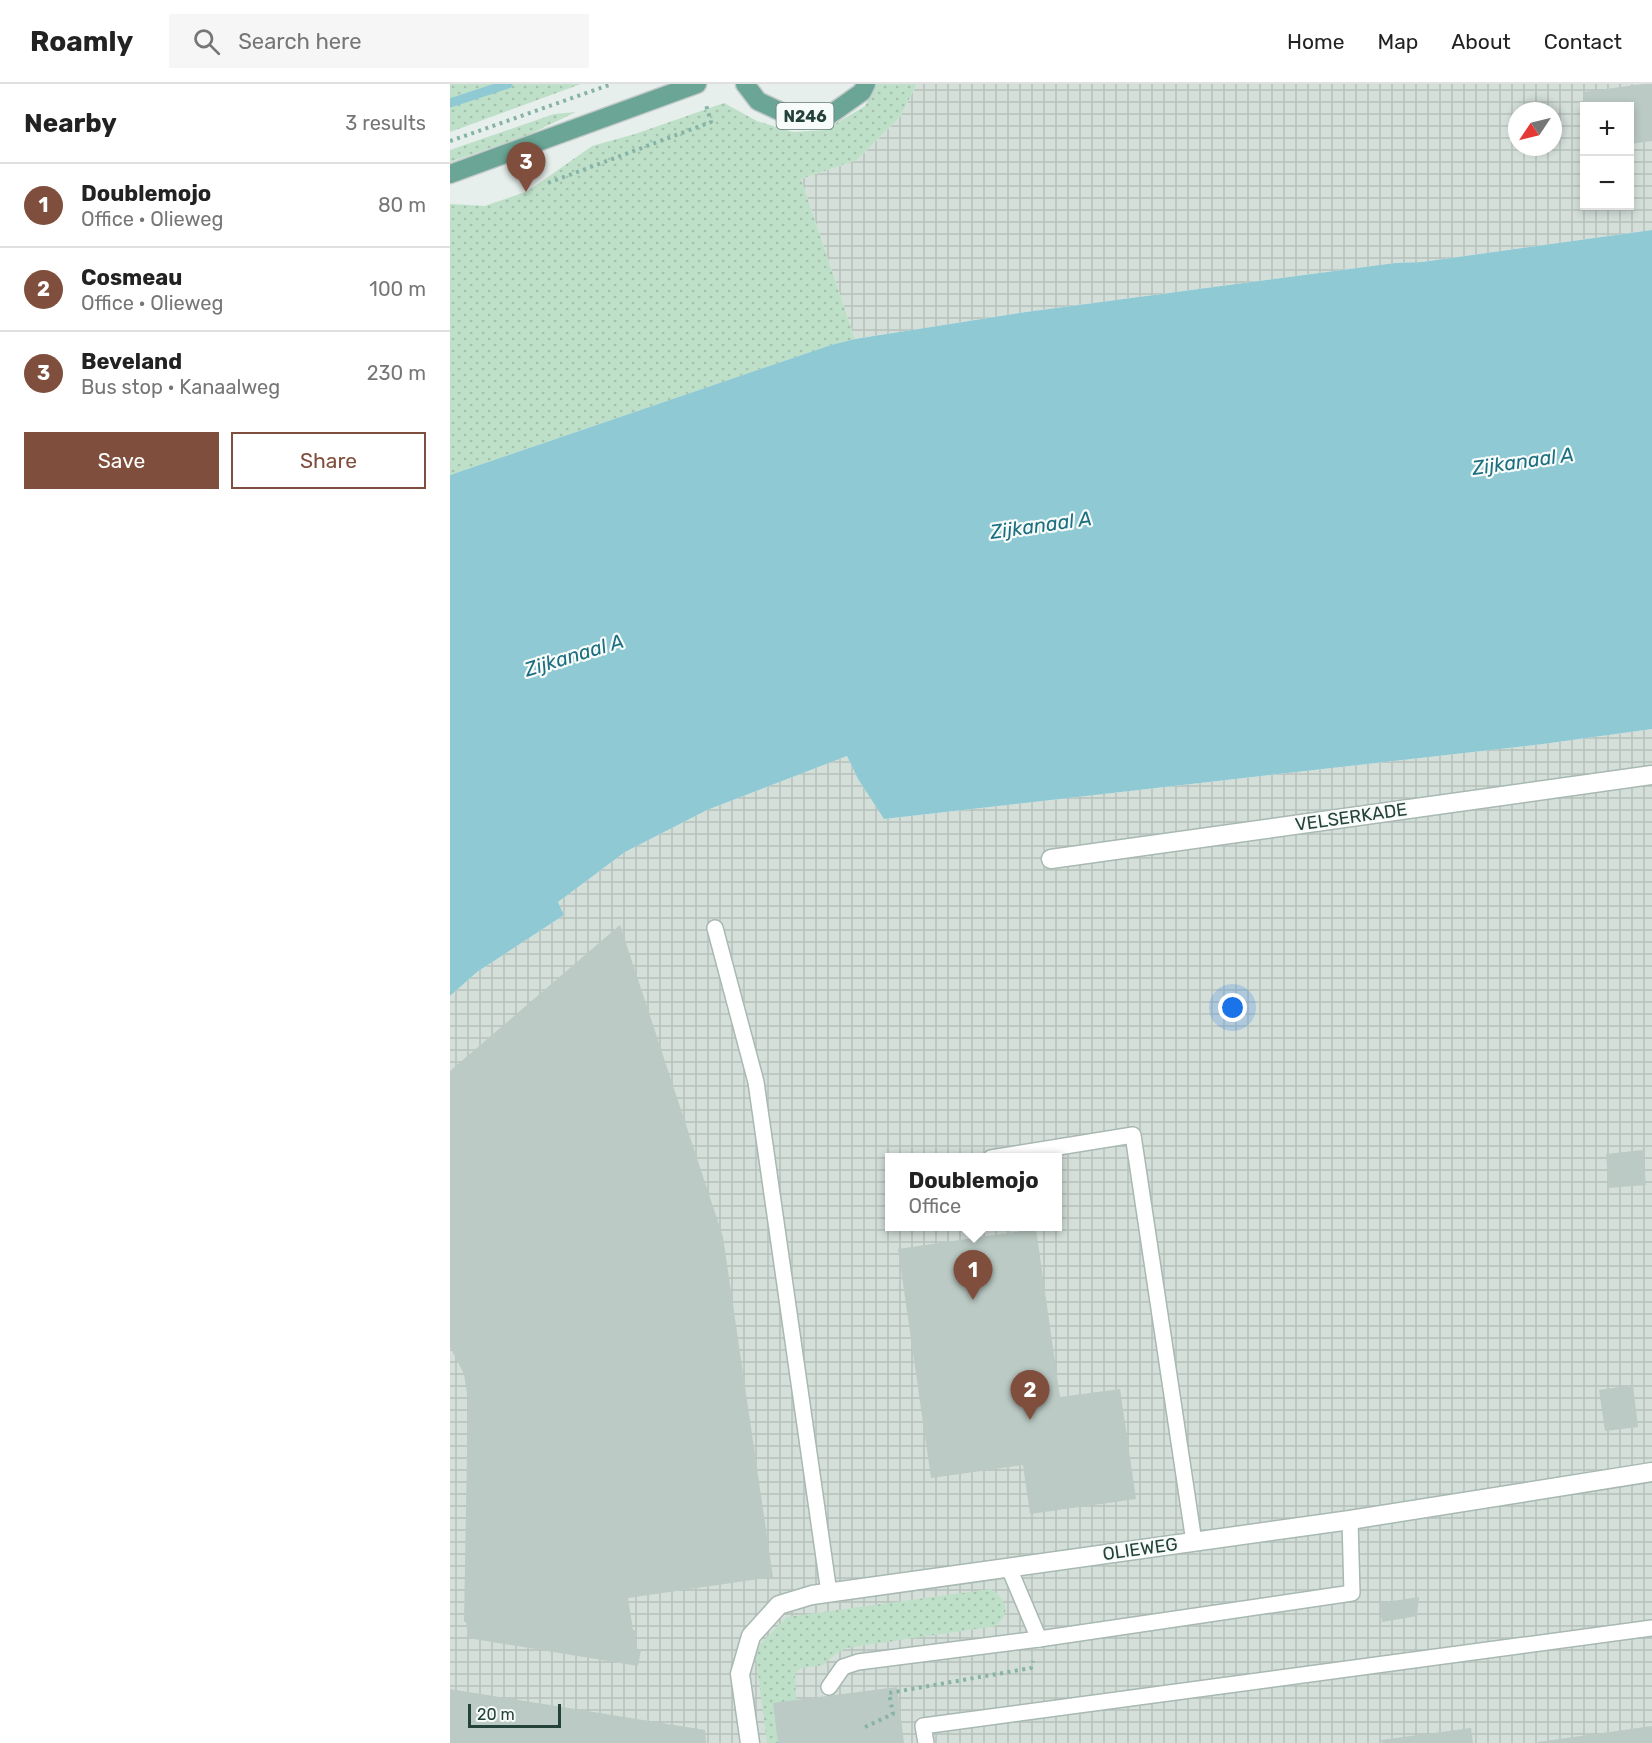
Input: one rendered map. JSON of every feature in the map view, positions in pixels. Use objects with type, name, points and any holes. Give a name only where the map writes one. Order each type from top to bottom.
[{"type":"main road","points":[[450,174],[697,84]]},
{"type":"main road","name":"N246","points":[[745,84],[758,101],[792,117],[831,114],[862,92],[866,84]]},
{"type":"street","name":"VELSERKADE","points":[[1051,859],[1652,775]]},
{"type":"street","name":"OLIEWEG","points":[[750,1743],[740,1674],[751,1636],[779,1605],[829,1593],[1350,1520],[1652,1472]]},
{"type":"lane","points":[[714,928],[756,1082],[829,1593]]},
{"type":"lane","points":[[1022,1153],[1134,1135],[1194,1542]]},
{"type":"lane","points":[[829,1687],[843,1667],[858,1662],[1039,1639],[1352,1593],[1350,1520]]},
{"type":"lane","points":[[1009,1568],[1039,1639]]},
{"type":"lane","points":[[926,1743],[923,1726],[1652,1628]]},
{"type":"path","points":[[450,141],[609,87],[612,84]]},
{"type":"path","points":[[548,183],[711,122],[706,103]]},
{"type":"path","points":[[865,1727],[893,1714],[889,1693],[1031,1668],[1039,1639]]},
{"type":"shaded area","points":[[917,84],[1652,84],[1652,230],[1422,262],[1395,263],[1026,312],[855,339],[801,179],[857,160],[900,117]]},
{"type":"shaded area","points":[[1652,729],[1652,1743],[450,1743],[450,996],[477,972],[564,915],[558,902],[625,852],[707,810],[847,756],[858,779],[884,819],[1543,744]]},
{"type":"green space","points":[[450,84],[581,84],[450,132]]},
{"type":"green space","points":[[877,84],[917,84],[900,117],[857,160],[801,179],[855,339],[831,345],[450,475],[450,204],[485,206],[528,191],[592,146],[635,134],[724,103],[757,121],[793,132],[825,130],[865,106]]},
{"type":"green space","points":[[576,112],[528,135],[450,162],[450,150],[554,114]]},
{"type":"green space","points":[[991,1589],[1001,1597],[1005,1606],[1004,1616],[996,1626],[846,1648],[823,1665],[801,1668],[795,1673],[796,1700],[773,1704],[778,1743],[767,1743],[756,1658],[760,1644],[787,1617]]},
{"type":"water","name":"Zijkanaal A","points":[[1652,230],[1652,729],[1543,744],[884,819],[858,779],[847,756],[707,810],[625,852],[558,902],[564,915],[477,972],[450,996],[450,475],[831,345],[855,339],[1026,312],[1395,263],[1422,262]]},
{"type":"building","points":[[1652,84],[1652,141],[1634,143],[1634,102],[1585,102],[1584,92]]},
{"type":"building","points":[[620,925],[723,1237],[773,1577],[628,1598],[633,1630],[636,1630],[635,1649],[641,1650],[638,1666],[468,1638],[466,1622],[464,1622],[468,1400],[464,1374],[450,1347],[450,1071]]},
{"type":"building","points":[[1643,1150],[1646,1185],[1609,1188],[1606,1154]]},
{"type":"building","points":[[1022,1231],[1036,1231],[1060,1397],[1120,1389],[1136,1499],[1030,1514],[1023,1465],[931,1478],[898,1249]]},
{"type":"building","points":[[1633,1385],[1638,1427],[1605,1431],[1599,1390]]},
{"type":"building","points":[[1419,1597],[1417,1616],[1382,1622],[1379,1603]]},
{"type":"building","points":[[897,1687],[904,1743],[778,1743],[773,1703]]},
{"type":"building","points":[[450,1689],[705,1730],[706,1743],[450,1743]]},
{"type":"building","points":[[1652,1726],[1652,1743],[1538,1743],[1538,1742]]},
{"type":"building","points":[[1471,1728],[1473,1743],[1382,1743],[1381,1740]]},
{"type":"waterway","points":[[450,103],[508,84]]},
{"type":"place","name":"Beveland","points":[[526,192]]},
{"type":"place","name":"Doublemojo","points":[[973,1300]]},
{"type":"place","name":"Cosmeau","points":[[1030,1420]]}]
